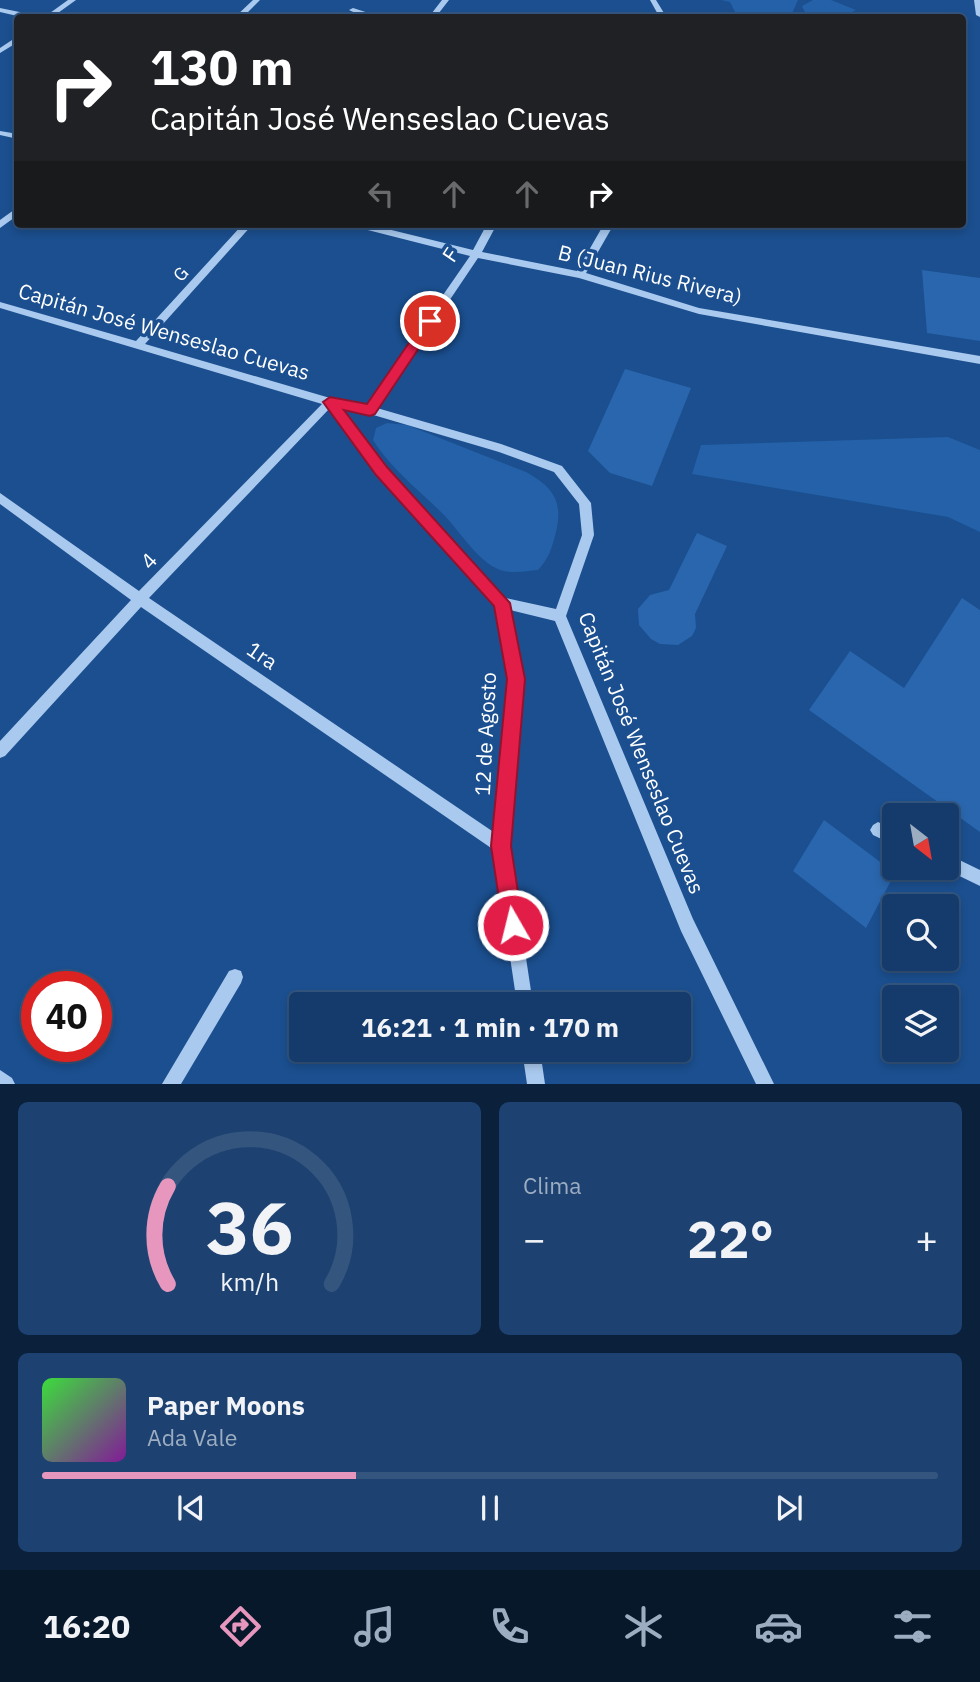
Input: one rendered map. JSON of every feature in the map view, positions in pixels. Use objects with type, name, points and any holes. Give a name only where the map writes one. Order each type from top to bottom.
[{"type":"street","points":[[52,14],[73,0]]},
{"type":"street","points":[[241,14],[257,0]]},
{"type":"street","points":[[434,14],[446,0]]},
{"type":"street","points":[[977,0],[980,15]]},
{"type":"street","points":[[0,10],[20,14]]},
{"type":"street","points":[[353,10],[364,14]]},
{"type":"street","points":[[0,225],[14,213]]},
{"type":"street","name":"G","points":[[138,345],[244,228]]},
{"type":"street","name":"B (Juan Rius Rivera)","points":[[371,228],[475,254],[580,275],[699,311],[980,360]]},
{"type":"street","name":"F","points":[[370,410],[490,228]]},
{"type":"street","points":[[580,275],[607,228]]},
{"type":"street","name":"Capitán José Wenseslao Cuevas","points":[[0,305],[330,402],[370,410],[501,448],[558,469],[585,503],[588,535],[560,615],[687,925],[765,1083]]},
{"type":"street","points":[[330,402],[381,471],[502,603],[560,615]]},
{"type":"street","name":"4","points":[[0,751],[140,598],[330,402]]},
{"type":"street","name":"1ra","points":[[0,498],[140,598],[501,846]]},
{"type":"street","name":"12 de Agosto","points":[[502,603],[516,679],[501,846],[523,992]]},
{"type":"street","points":[[959,868],[980,878]]},
{"type":"street","points":[[171,1083],[236,977]]},
{"type":"street","points":[[533,1062],[536,1083]]},
{"type":"street","points":[[0,1079],[6,1083]]},
{"type":"lane","points":[[878,830],[882,832]]},
{"type":"shaded area","points":[[721,0],[798,0],[792,14],[736,14],[730,2]]},
{"type":"shaded area","points":[[813,0],[831,0],[856,10],[848,14],[806,14],[802,6]]},
{"type":"shaded area","points":[[387,423],[407,425],[526,472],[544,484],[555,498],[558,524],[550,550],[538,570],[500,570],[476,553],[443,514],[396,470],[373,440],[376,428]]},
{"type":"shaded area","points":[[948,437],[980,450],[980,532],[948,517],[692,474],[701,445]]},
{"type":"building","points":[[922,270],[980,278],[980,341],[927,333]]},
{"type":"building","points":[[625,369],[691,388],[652,486],[610,473],[588,451]]},
{"type":"building","points":[[697,533],[727,546],[695,614],[696,628],[692,636],[678,645],[660,644],[651,639],[639,625],[638,609],[650,595],[669,590]]},
{"type":"building","points":[[962,598],[980,610],[980,832],[959,817],[959,803],[939,803],[809,710],[850,651],[904,688]]},
{"type":"building","points":[[824,820],[882,863],[882,880],[891,880],[866,928],[793,871]]},
{"type":"route","points":[[430,321],[370,410],[330,402],[381,471],[502,603],[516,679],[501,846],[513,925]]}]
